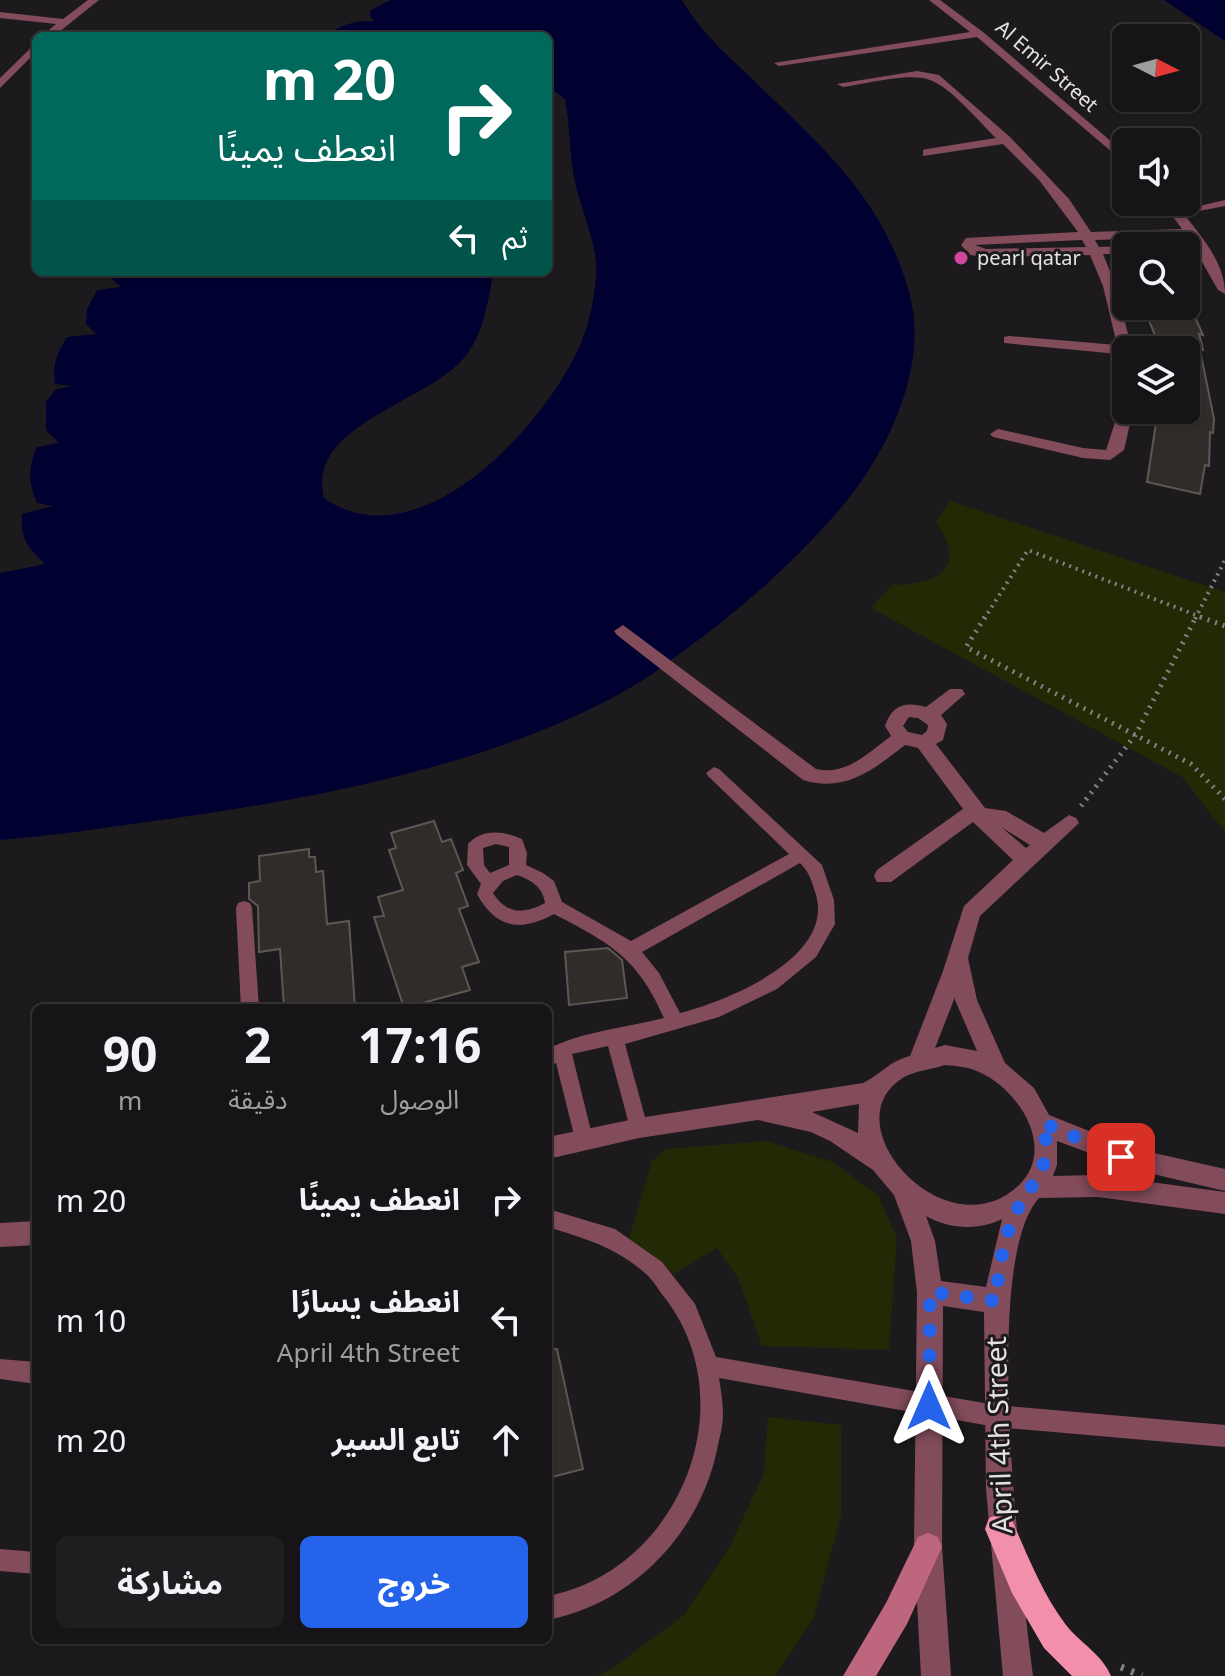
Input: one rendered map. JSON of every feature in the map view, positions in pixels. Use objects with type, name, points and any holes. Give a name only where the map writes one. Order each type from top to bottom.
[{"type":"highway","points":[[1000,1529],[1023,1582],[1055,1637],[1095,1676]]},
{"type":"main road","points":[[858,1676],[904,1602],[928,1547]]},
{"type":"street","points":[[51,32],[94,0]]},
{"type":"street","name":"Al Emir Street","points":[[938,1],[1112,148]]},
{"type":"street","points":[[0,15],[62,22]]},
{"type":"street","points":[[779,63],[979,34]]},
{"type":"street","points":[[0,85],[32,50]]},
{"type":"street","points":[[843,84],[917,74],[930,76],[940,81],[1006,140],[1054,188],[1088,236],[1112,290],[1121,336]]},
{"type":"street","points":[[927,153],[1006,140]]},
{"type":"street","points":[[1112,235],[984,239],[971,241],[968,245],[970,250],[986,253],[1112,250]]},
{"type":"street","points":[[1200,245],[1225,290]]},
{"type":"street","points":[[1200,251],[1225,259]]},
{"type":"street","points":[[1009,340],[1112,352]]},
{"type":"street","points":[[998,434],[1095,456],[1110,455],[1116,450],[1122,424]]},
{"type":"street","points":[[623,631],[810,775],[828,779],[844,778],[902,738],[924,742],[936,735],[938,724],[929,714],[912,710],[898,715],[894,726],[902,738]]},
{"type":"street","points":[[929,714],[956,694]]},
{"type":"street","points":[[924,742],[991,831],[1028,861]]},
{"type":"street","points":[[884,876],[978,812],[999,816],[1045,844]]},
{"type":"street","points":[[920,1058],[943,1000],[971,912],[987,894],[1069,823]]},
{"type":"street","points":[[962,940],[959,958],[966,1000],[996,1068]]},
{"type":"street","points":[[552,1147],[639,1128],[867,1093],[903,1064],[945,1055],[971,1058],[996,1068],[1025,1092],[1043,1123],[1046,1156],[1030,1192]]},
{"type":"street","points":[[878,1087],[870,1104],[867,1123],[879,1163]]},
{"type":"street","points":[[739,1113],[783,1115],[824,1125],[844,1135],[879,1163],[905,1193],[923,1241],[930,1292],[928,1547],[936,1676]]},
{"type":"street","points":[[1043,1123],[1121,1157],[1175,1172],[1225,1180]]},
{"type":"street","points":[[905,1193],[940,1211],[959,1215],[996,1212],[1030,1192],[1098,1186],[1225,1203]]},
{"type":"street","name":"April 4th Street","points":[[1018,1676],[1000,1529],[996,1301],[1004,1245],[1030,1192]]},
{"type":"street","points":[[0,1235],[32,1233]]},
{"type":"street","points":[[930,1292],[996,1301]]},
{"type":"lane","points":[[1200,205],[1225,203]]},
{"type":"lane","points":[[584,1139],[555,1053],[586,1041],[615,1038],[713,1012],[771,984],[810,952],[827,924],[826,900],[816,869],[714,773]]},
{"type":"lane","points":[[489,881],[478,873],[472,858],[476,844],[487,838],[504,837],[516,843],[519,853],[517,869]]},
{"type":"lane","points":[[632,949],[801,855]]},
{"type":"lane","points":[[517,869],[535,873],[554,895],[554,906],[537,916],[502,916],[485,894],[489,881],[500,873],[517,869]]},
{"type":"lane","points":[[554,906],[632,949],[660,984],[675,1022]]},
{"type":"lane","points":[[244,908],[250,1004]]},
{"type":"lane","points":[[615,1038],[639,1128]]},
{"type":"lane","points":[[552,1219],[579,1223],[625,1243],[663,1274],[692,1316],[709,1366],[714,1414],[705,1463],[686,1509],[655,1551],[615,1583],[567,1605],[552,1607]]},
{"type":"lane","points":[[709,1366],[996,1416],[1225,1436]]},
{"type":"lane","points":[[0,1369],[32,1373]]},
{"type":"lane","points":[[0,1560],[32,1563]]},
{"type":"path","points":[[1225,626],[1028,550],[966,647],[1191,764],[1225,799]]},
{"type":"path","points":[[1069,823],[1136,734],[1225,560]]},
{"type":"green space","points":[[950,501],[1225,592],[1225,832],[1182,777],[871,608],[892,585],[923,581],[943,571],[949,552],[936,522]]},
{"type":"green space","points":[[766,1141],[833,1162],[878,1195],[897,1238],[889,1350],[762,1346],[738,1278],[717,1248],[674,1274],[629,1239],[652,1161],[666,1149]]},
{"type":"green space","points":[[768,1417],[841,1425],[841,1515],[814,1617],[775,1676],[596,1676],[610,1670],[684,1615],[729,1548],[764,1473]]},
{"type":"shaded area","points":[[391,0],[682,0],[712,40],[846,174],[884,230],[899,261],[910,296],[914,352],[899,410],[887,437],[873,463],[840,509],[767,584],[648,677],[582,713],[464,758],[339,790],[214,812],[0,840],[0,573],[45,564],[30,547],[22,530],[22,514],[53,506],[37,503],[30,475],[32,462],[37,447],[59,443],[46,430],[46,402],[56,389],[73,386],[55,384],[54,371],[60,348],[67,337],[96,334],[86,324],[87,309],[97,290],[121,287],[111,276],[492,276],[482,325],[467,354],[428,386],[352,432],[334,451],[323,472],[324,498],[361,514],[399,513],[438,500],[475,476],[510,445],[540,411],[564,376],[581,343],[596,278],[595,253],[574,177],[565,99],[552,89],[552,32],[333,32],[349,24],[374,21],[370,16],[371,10]]},
{"type":"shaded area","points":[[1164,0],[1225,0],[1225,41]]},
{"type":"building","points":[[1149,320],[1196,320],[1203,335],[1199,334],[1155,336]]},
{"type":"building","points":[[1200,350],[1214,419],[1213,433],[1210,432],[1209,466],[1205,465],[1200,494],[1147,482],[1156,424],[1200,424]]},
{"type":"building","points":[[434,821],[442,842],[451,839],[463,870],[456,873],[468,906],[459,909],[479,962],[462,967],[470,990],[419,1004],[403,1004],[374,917],[384,916],[378,897],[403,890],[389,850],[396,848],[391,833]]},
{"type":"building","points":[[309,849],[309,857],[315,857],[316,872],[323,871],[327,924],[349,921],[355,1004],[284,1004],[280,949],[259,952],[258,906],[249,899],[249,883],[260,881],[259,856]]},
{"type":"building","points":[[608,948],[622,960],[627,998],[569,1005],[565,952]]},
{"type":"building","points":[[557,1349],[583,1469],[552,1477],[552,1350]]},
{"type":"place","name":"pearl qatar","points":[[961,258]]},
{"type":"route","points":[[929,1406],[930,1292],[996,1301],[1004,1245],[1024,1197],[1035,1187],[1042,1172],[1047,1140],[1043,1123],[1121,1157]]}]
